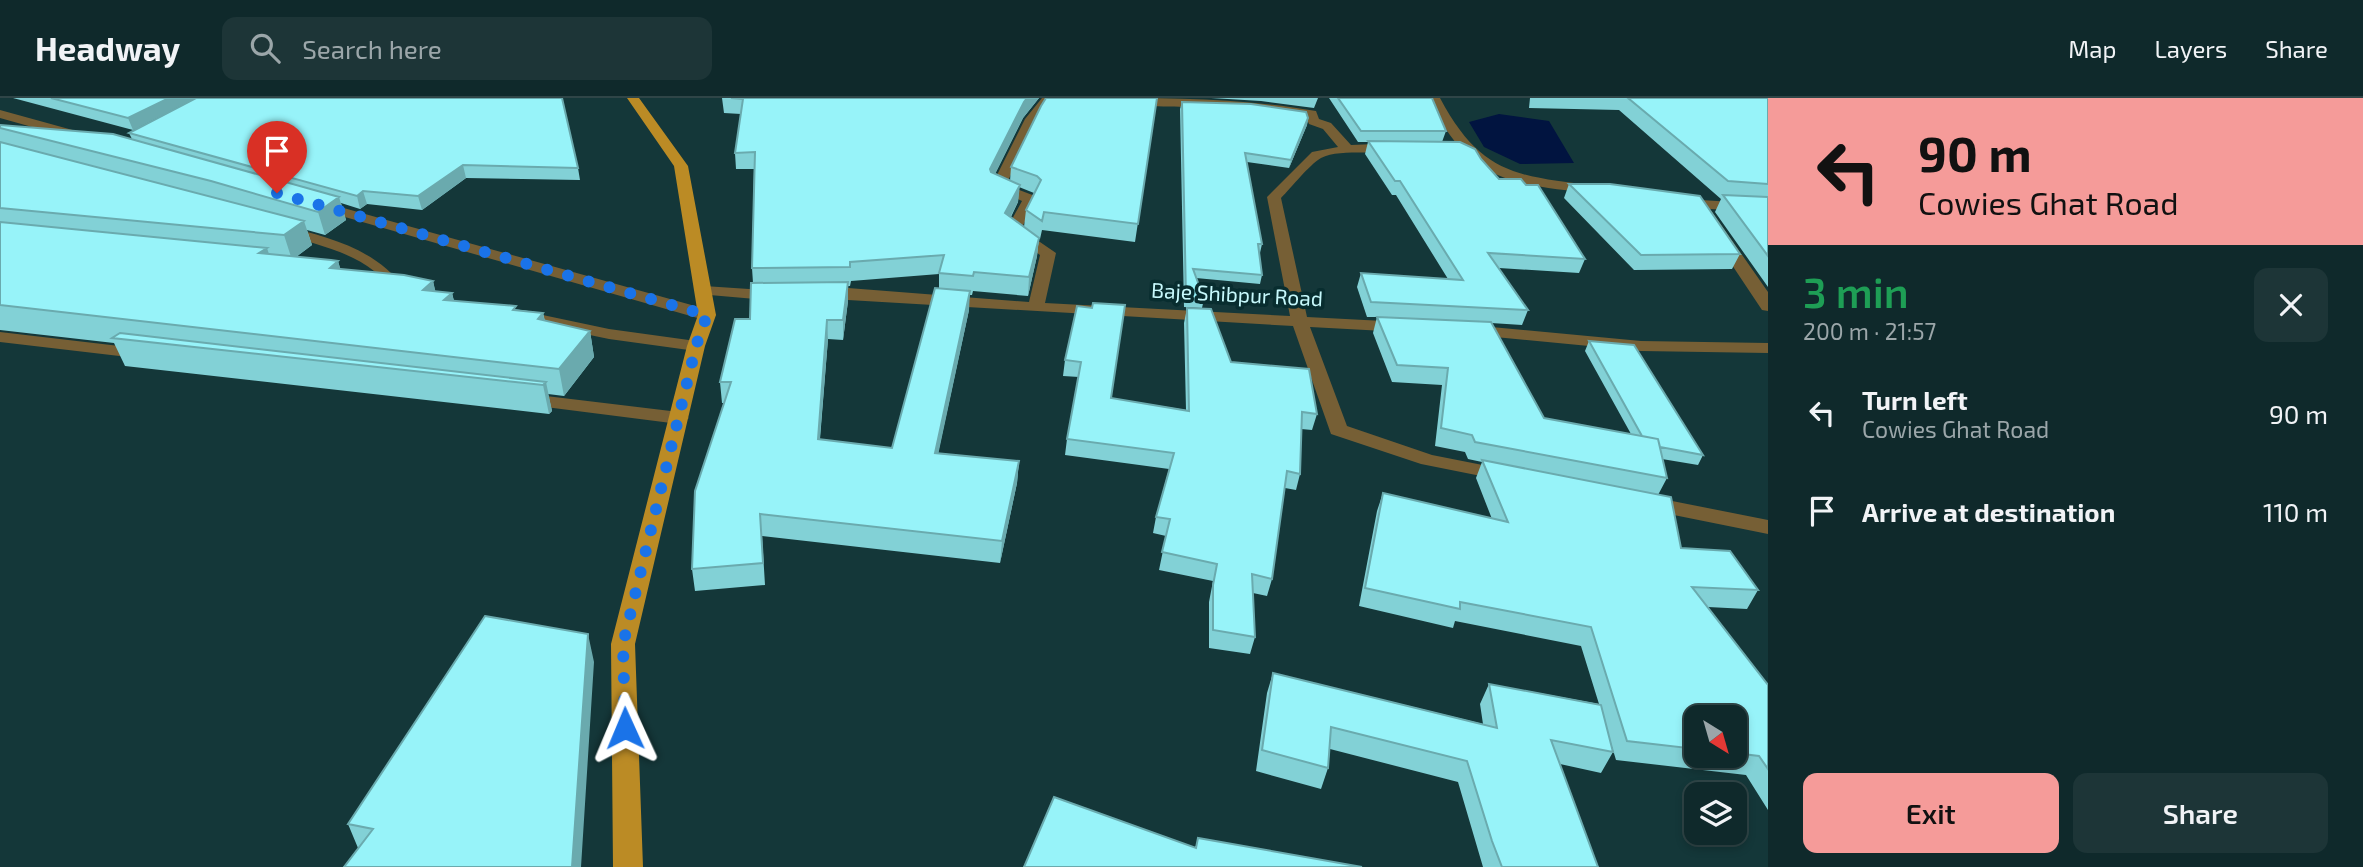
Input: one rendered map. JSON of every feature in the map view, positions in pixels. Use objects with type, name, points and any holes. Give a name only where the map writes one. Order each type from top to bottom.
[{"type":"main road","points":[[628,867],[623,644],[696,346],[707,315],[681,166],[633,98]]},
{"type":"street","points":[[1036,307],[1048,253],[1013,230],[1030,199],[998,187],[1031,119],[1048,98]]},
{"type":"street","points":[[1098,98],[1146,101],[1217,99],[1283,104],[1312,114],[1313,121],[1327,126],[1347,149]]},
{"type":"street","points":[[1434,98],[1450,130],[1491,168],[1544,183],[1609,191]]},
{"type":"street","points":[[0,114],[103,143]]},
{"type":"street","points":[[1414,147],[1347,149],[1317,155],[1274,197],[1300,322],[1338,430],[1428,460],[1522,478]]},
{"type":"street","points":[[1441,148],[1468,148]]},
{"type":"street","points":[[304,200],[707,315]]},
{"type":"street","points":[[1768,208],[1693,203],[1756,283],[1768,306]]},
{"type":"street","points":[[263,224],[337,246],[380,268],[404,291],[372,284]]},
{"type":"street","name":"Baje Shibpur Road","points":[[704,291],[795,296],[848,293],[1036,307],[1424,328]]},
{"type":"street","points":[[503,312],[609,334],[696,346]]},
{"type":"street","points":[[1451,330],[1641,346],[1768,348]]},
{"type":"street","points":[[0,337],[164,357]]},
{"type":"street","points":[[506,397],[679,418]]},
{"type":"street","points":[[1630,499],[1768,527]]},
{"type":"water","points":[[1499,114],[1549,121],[1574,163],[1520,164],[1484,147],[1469,122]]},
{"type":"building","points":[[51,98],[169,98],[128,118]]},
{"type":"building","points":[[196,98],[562,98],[578,168],[463,165],[418,196],[363,191],[357,196],[129,133]]},
{"type":"building","points":[[731,98],[1027,98],[990,169],[991,172],[1020,185],[1005,213],[1039,238],[1029,277],[974,272],[973,276],[939,273],[944,255],[850,262],[850,267],[752,268],[755,152],[735,153],[743,99]]},
{"type":"building","points":[[1046,98],[1157,98],[1138,224],[1044,212],[1042,221],[1026,210],[1041,180],[1011,167]]},
{"type":"building","points":[[1338,98],[1432,98],[1446,131],[1361,131]]},
{"type":"building","points":[[1628,98],[1768,98],[1768,184],[1728,181]]},
{"type":"building","points":[[1182,102],[1251,104],[1306,112],[1308,118],[1291,160],[1245,153],[1262,244],[1258,244],[1262,275],[1193,269],[1204,299],[1186,298]]},
{"type":"building","points":[[0,125],[113,134],[339,197],[318,212],[211,181],[0,128]]},
{"type":"building","points":[[1368,141],[1460,142],[1475,149],[1499,179],[1521,179],[1526,185],[1538,185],[1585,259],[1488,253],[1528,310],[1371,302],[1361,273],[1463,280],[1400,181],[1395,181]]},
{"type":"building","points":[[0,142],[304,221],[284,235],[0,208]]},
{"type":"building","points":[[1569,184],[1610,184],[1700,196],[1740,254],[1641,255]]},
{"type":"building","points":[[1723,195],[1768,197],[1768,256]]},
{"type":"building","points":[[0,222],[267,248],[259,253],[338,261],[330,268],[404,275],[433,281],[423,290],[452,293],[444,300],[516,306],[513,310],[543,313],[538,319],[590,331],[559,369],[0,305]]},
{"type":"building","points":[[848,282],[843,320],[827,320],[818,439],[892,448],[935,288],[970,291],[935,453],[1019,461],[1002,541],[760,514],[763,563],[692,569],[695,491],[731,382],[720,382],[735,319],[750,319],[751,283]]},
{"type":"building","points":[[1093,303],[1125,305],[1111,398],[1189,411],[1187,308],[1211,309],[1231,362],[1309,369],[1317,414],[1302,412],[1300,474],[1287,471],[1272,579],[1252,574],[1255,637],[1213,630],[1213,585],[1217,564],[1162,552],[1170,519],[1156,517],[1174,453],[1067,439],[1081,362],[1065,360],[1077,306],[1092,308]]},
{"type":"building","points":[[1377,317],[1491,322],[1544,418],[1658,439],[1667,478],[1475,442],[1472,435],[1441,428],[1448,368],[1397,365]]},
{"type":"building","points":[[120,333],[546,382],[543,385],[112,338]]},
{"type":"building","points":[[1589,341],[1634,345],[1703,455],[1660,447],[1658,439],[1642,436]]},
{"type":"building","points":[[1482,460],[1671,497],[1681,548],[1730,551],[1758,590],[1692,587],[1768,685],[1768,769],[1759,756],[1747,755],[1747,705],[1684,705],[1684,748],[1627,741],[1591,627],[1460,602],[1460,609],[1365,588],[1383,493],[1508,522]]},
{"type":"building","points":[[485,616],[588,634],[572,867],[344,867],[373,829],[348,824]]},
{"type":"building","points":[[1273,673],[1497,728],[1489,684],[1601,705],[1613,752],[1551,740],[1598,867],[1502,867],[1467,761],[1331,727],[1328,768],[1262,750]]},
{"type":"building","points":[[1054,797],[1196,848],[1198,838],[1362,867],[1024,867]]},
{"type":"route","points":[[277,193],[707,315],[696,346],[623,644],[625,728]]}]
